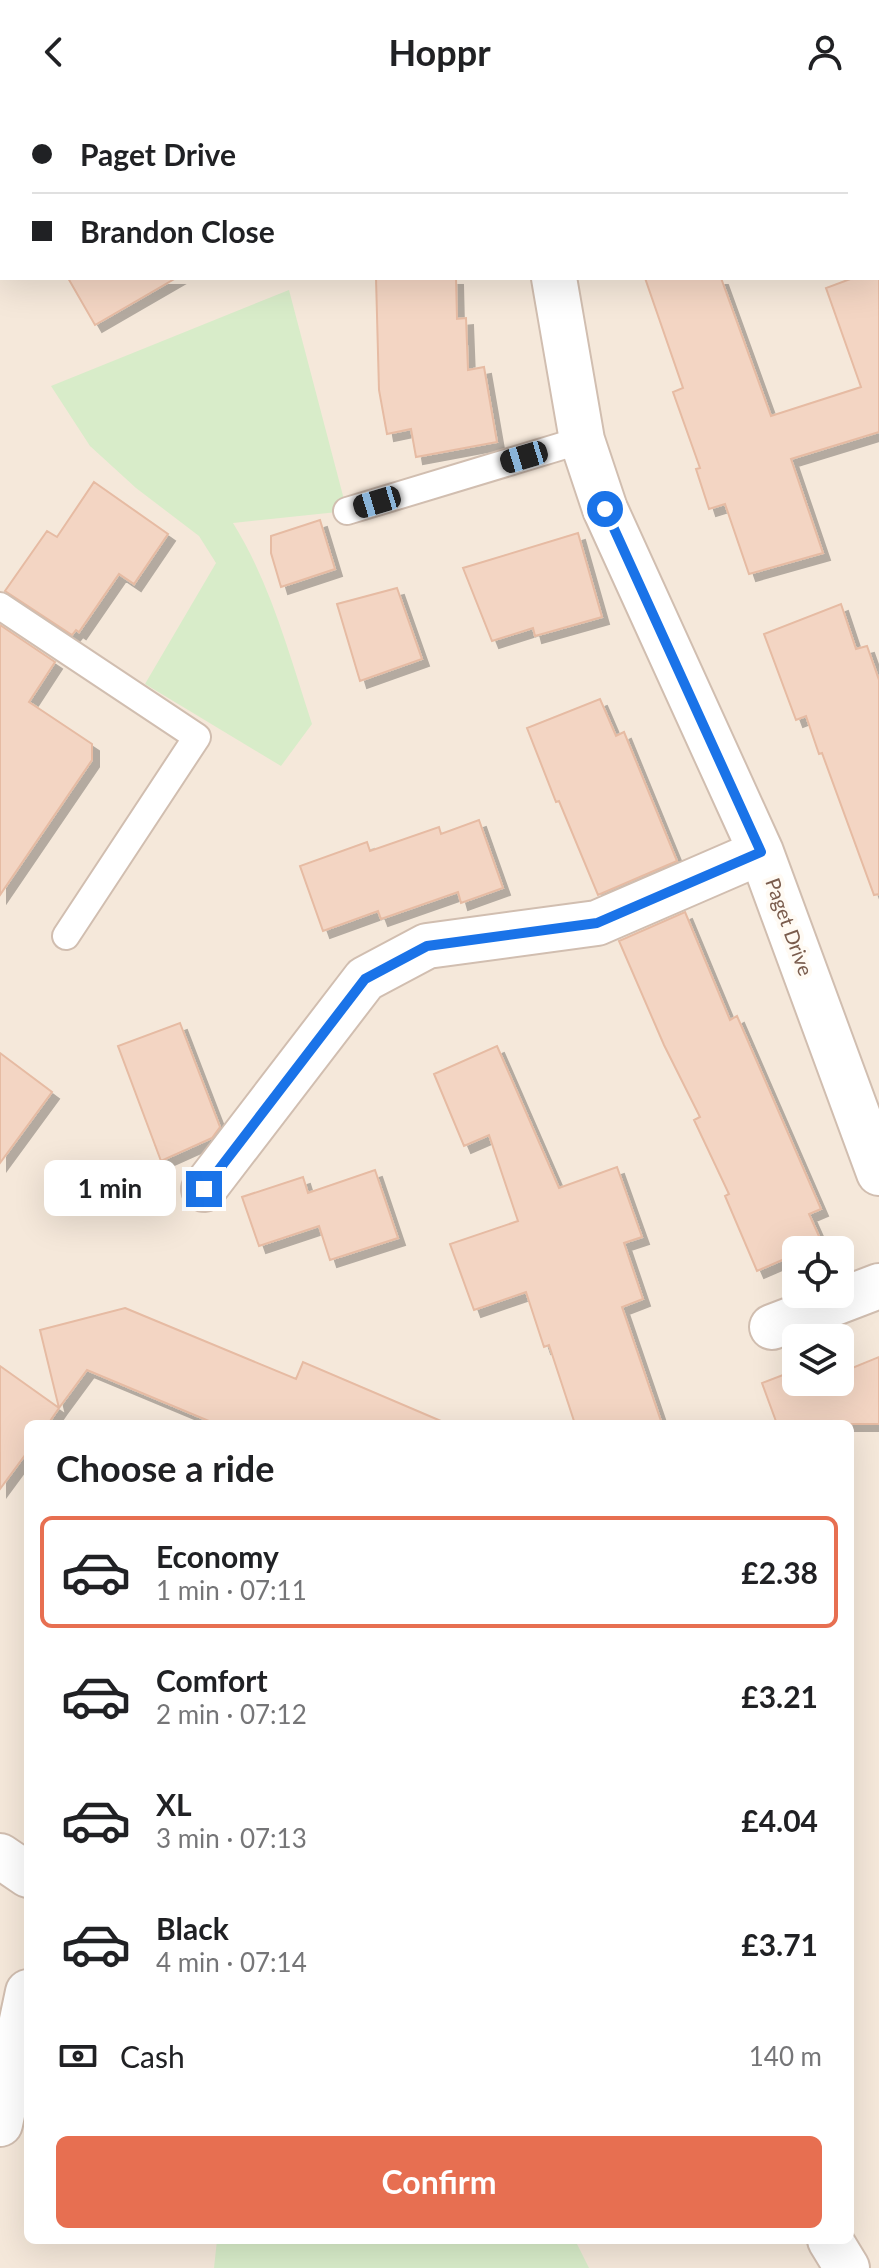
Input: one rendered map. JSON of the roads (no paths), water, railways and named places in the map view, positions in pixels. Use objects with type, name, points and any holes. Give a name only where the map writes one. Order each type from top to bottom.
[{"type":"street","name":"Paget Drive","points":[[554,280],[582,440],[605,509],[761,852],[879,1173]]},
{"type":"street","points":[[204,1189],[365,979],[427,946],[597,923],[761,852]]},
{"type":"street","points":[[772,1327],[879,1286]]},
{"type":"street","points":[[0,1856],[24,1872]]},
{"type":"street","points":[[0,2124],[24,2011]]},
{"type":"street","points":[[832,2244],[847,2268]]},
{"type":"lane","points":[[347,511],[582,440]]},
{"type":"lane","points":[[0,606],[197,737],[66,936]]}]
